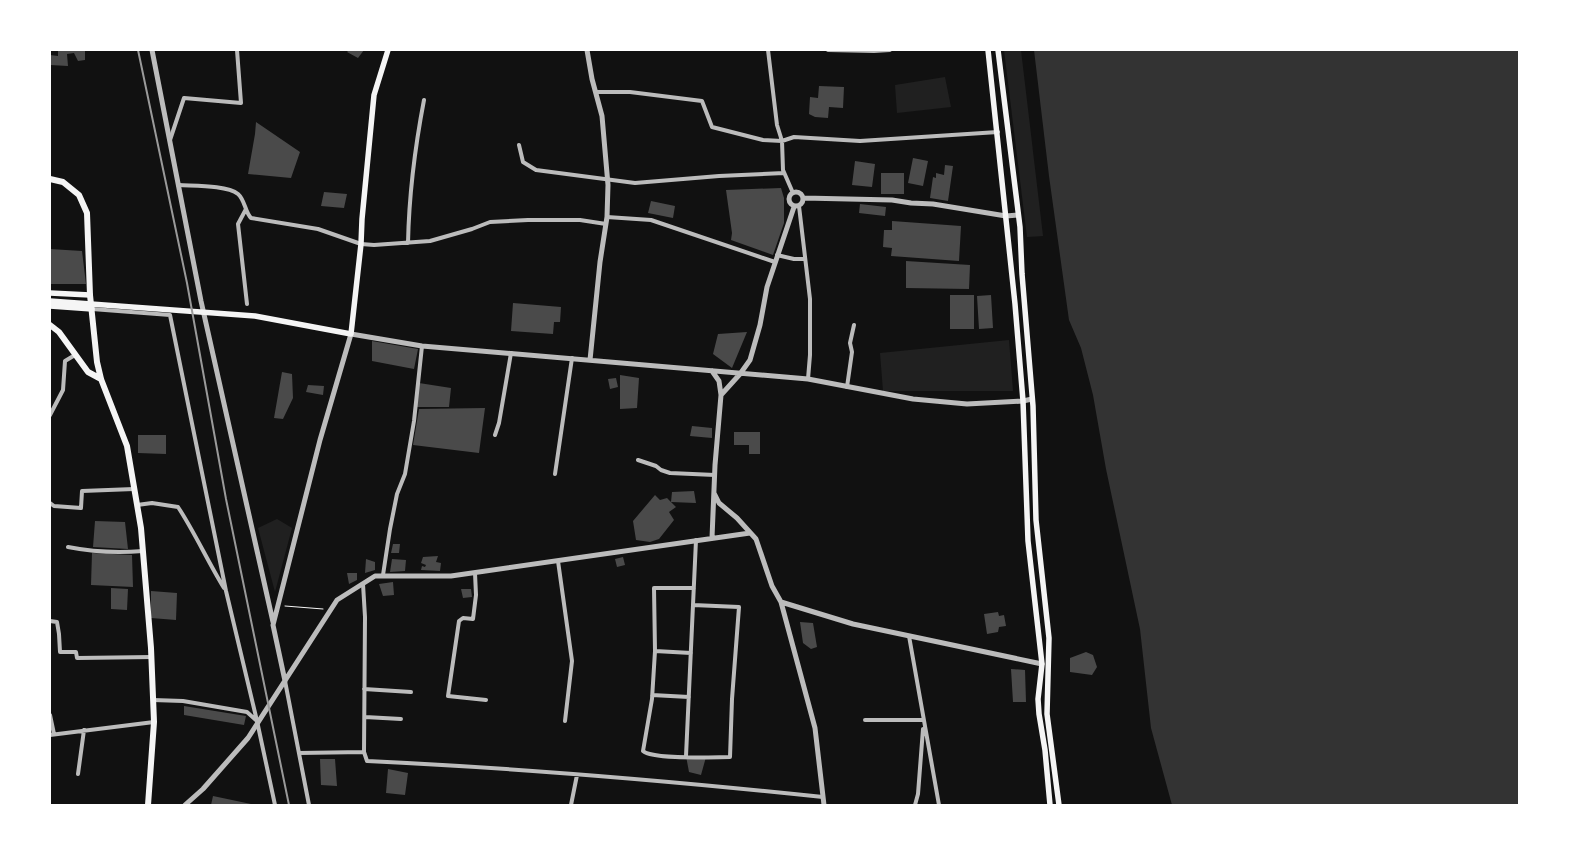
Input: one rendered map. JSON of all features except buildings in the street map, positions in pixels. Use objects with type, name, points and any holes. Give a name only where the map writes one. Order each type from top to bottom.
[{"type":"main road","points":[[50,300],[255,316],[351,334],[374,96],[388,50]]},
{"type":"main road","points":[[988,50],[998,132],[1023,401],[1028,541],[1042,664],[1038,699],[1039,714],[1045,750],[1050,805]]},
{"type":"main road","points":[[998,50],[1018,215],[1032,399],[1036,520],[1048,638],[1047,714],[1059,805]]},
{"type":"main road","points":[[50,179],[63,182],[79,194],[88,213],[90,295],[97,362],[101,379],[127,446],[137,505],[152,657],[154,722],[148,805]]},
{"type":"main road","points":[[50,292],[90,295]]},
{"type":"main road","points":[[50,306],[92,309]]},
{"type":"main road","points":[[50,325],[59,332],[88,372],[101,379]]},
{"type":"street","points":[[152,50],[201,301],[273,625],[309,805]]},
{"type":"street","points":[[170,140],[184,98],[241,103],[237,50]]},
{"type":"street","points":[[587,50],[592,79],[602,116],[607,180],[607,217],[600,262],[590,360]]},
{"type":"street","points":[[768,50],[777,125],[782,141],[783,170],[793,193]]},
{"type":"street","points":[[828,50],[890,50]]},
{"type":"street","points":[[596,92],[630,92],[702,101],[712,127],[763,140],[782,141],[794,137],[860,141],[998,132]]},
{"type":"street","points":[[408,243],[409,212],[418,130],[424,100]]},
{"type":"street","points":[[519,145],[522,162],[536,170],[607,180],[635,183],[719,176],[784,174]]},
{"type":"street","points":[[179,185],[222,188],[237,193],[241,197],[251,218],[318,229],[361,244],[374,245],[430,241],[490,222],[580,220],[606,224]]},
{"type":"street","points":[[793,193],[798,192],[804,198],[892,200],[933,204],[1006,216],[1018,215]]},
{"type":"street","points":[[793,193],[789,201],[792,205],[797,206]]},
{"type":"street","points":[[721,396],[750,360],[760,325],[767,287],[777,255],[797,206],[804,202],[804,198]]},
{"type":"street","points":[[797,206],[810,299],[808,379]]},
{"type":"street","points":[[246,209],[238,224],[247,304]]},
{"type":"street","points":[[607,217],[651,220],[776,262]]},
{"type":"street","points":[[777,255],[794,259],[805,259]]},
{"type":"street","points":[[92,309],[170,315],[226,591],[275,805]]},
{"type":"street","points":[[847,387],[852,352],[850,343],[854,325]]},
{"type":"street","points":[[273,625],[320,440],[351,334],[422,346],[808,379],[913,400],[967,404],[1032,399]]},
{"type":"street","points":[[383,575],[397,494],[405,474],[414,421],[422,346]]},
{"type":"street","points":[[495,435],[499,424],[511,353]]},
{"type":"street","points":[[50,415],[62,390],[65,361],[75,355]]},
{"type":"street","points":[[555,474],[572,358]]},
{"type":"street","points":[[712,371],[719,381],[721,396],[712,538]]},
{"type":"street","points":[[638,460],[670,473],[715,475]]},
{"type":"street","points":[[50,503],[54,506],[81,508],[82,491],[134,489]]},
{"type":"street","points":[[714,493],[719,503],[737,518],[756,539],[772,586],[781,602],[815,728],[824,805]]},
{"type":"street","points":[[137,505],[152,503],[178,507],[226,591]]},
{"type":"street","points":[[184,805],[203,789],[248,738],[257,721],[337,600],[375,576],[451,576],[750,533]]},
{"type":"street","points":[[686,756],[696,540]]},
{"type":"street","points":[[68,547],[128,553],[143,551]]},
{"type":"street","points":[[558,561],[572,661],[565,722]]},
{"type":"street","points":[[474,573],[476,595],[473,619],[463,618],[458,621],[448,696],[486,700]]},
{"type":"street","points":[[362,584],[365,617],[364,752],[367,761],[722,786],[823,797]]},
{"type":"street","points":[[693,605],[739,606],[730,757],[662,756],[643,751],[652,695],[655,651],[654,588],[694,588]]},
{"type":"street","points":[[781,602],[852,624],[1042,664]]},
{"type":"street","points":[[50,621],[57,622],[60,652],[76,652],[77,658],[152,657]]},
{"type":"street","points":[[909,636],[939,805]]},
{"type":"street","points":[[655,651],[691,653]]},
{"type":"street","points":[[364,689],[411,692]]},
{"type":"street","points":[[652,695],[689,698]]},
{"type":"street","points":[[153,700],[183,701],[247,712],[257,721]]},
{"type":"street","points":[[50,714],[52,734],[154,722]]},
{"type":"street","points":[[365,717],[400,719]]},
{"type":"street","points":[[865,720],[923,722]]},
{"type":"street","points":[[915,805],[918,794],[923,722]]},
{"type":"street","points":[[78,774],[84,730]]},
{"type":"street","points":[[299,753],[364,752]]},
{"type":"street","points":[[571,805],[577,775]]},
{"type":"path","points":[[279,605],[331,609]]},
{"type":"shaded area","points":[[1004,50],[1021,50],[1043,236],[1027,237]]},
{"type":"shaded area","points":[[1034,50],[1519,50],[1519,805],[1172,805],[1151,728],[1140,629],[1106,469],[1093,395],[1081,348],[1069,320]]},
{"type":"shaded area","points":[[945,77],[951,107],[897,113],[895,85]]},
{"type":"shaded area","points":[[1009,340],[1013,391],[883,391],[880,353]]},
{"type":"shaded area","points":[[277,519],[292,528],[275,592],[258,528]]},
{"type":"railway","points":[[138,50],[187,283],[226,499],[289,805]]}]
